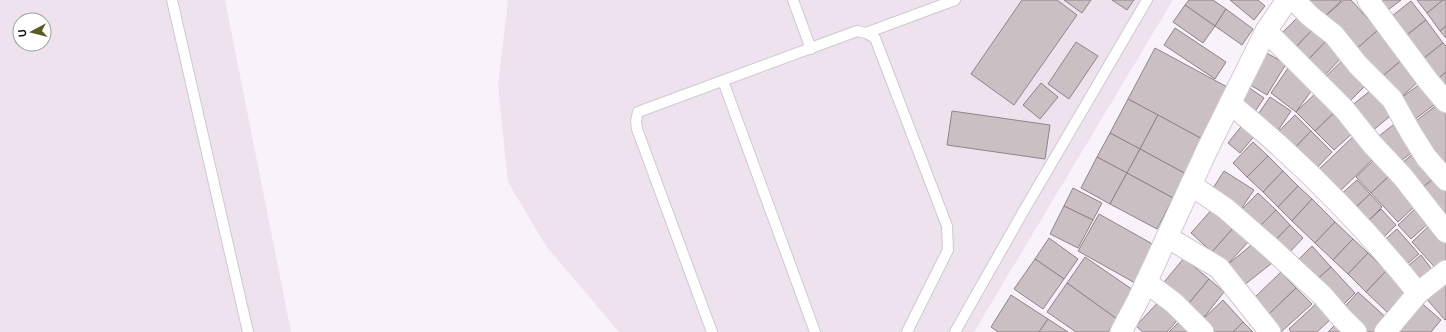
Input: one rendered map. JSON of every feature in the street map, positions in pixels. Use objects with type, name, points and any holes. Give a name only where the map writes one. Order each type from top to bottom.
[{"type":"street","points":[[1125,330],[1230,103],[1266,31],[1287,0]]},
{"type":"street","points":[[1294,0],[1334,35],[1358,65],[1392,99],[1426,157],[1446,180]]},
{"type":"street","points":[[1368,0],[1446,102]]},
{"type":"street","points":[[1266,31],[1344,109],[1372,144],[1403,177],[1446,232]]},
{"type":"street","points":[[1230,103],[1285,151],[1330,194],[1381,246],[1418,293]]},
{"type":"street","points":[[1191,185],[1225,208],[1272,249],[1323,296],[1340,317],[1356,332]]},
{"type":"street","points":[[1167,237],[1219,268],[1270,332]]},
{"type":"street","points":[[1385,332],[1418,293],[1446,271]]},
{"type":"street","points":[[1146,282],[1174,303],[1203,332]]},
{"type":"lane","points":[[172,0],[248,332]]},
{"type":"lane","points":[[793,0],[811,49]]},
{"type":"lane","points":[[866,33],[955,0]]},
{"type":"lane","points":[[955,332],[1023,212],[1147,0]]},
{"type":"lane","points":[[712,332],[637,129],[636,121],[638,112],[857,32],[866,33],[875,38],[946,226],[948,237],[948,250],[907,332]]},
{"type":"lane","points":[[723,81],[815,332]]},
{"type":"shaded area","points":[[0,0],[225,0],[291,332],[0,332]]},
{"type":"shaded area","points":[[508,0],[1173,0],[974,332],[619,332],[546,246],[508,182],[498,86]]},
{"type":"building","points":[[1022,0],[1057,0],[1077,15],[1014,105],[971,74]]},
{"type":"building","points":[[1064,0],[1091,0],[1082,13]]},
{"type":"building","points":[[1112,0],[1134,0],[1127,10]]},
{"type":"building","points":[[1189,0],[1213,0],[1226,9],[1215,26],[1185,5]]},
{"type":"building","points":[[1230,0],[1258,0],[1265,6],[1254,20]]},
{"type":"building","points":[[1306,0],[1342,0],[1323,18]]},
{"type":"building","points":[[1344,0],[1351,0],[1378,30],[1353,52],[1323,18]]},
{"type":"building","points":[[1375,0],[1401,0],[1384,13]]},
{"type":"building","points":[[1417,0],[1443,0],[1427,13]]},
{"type":"building","points":[[1443,0],[1446,0],[1446,26],[1440,31],[1427,13]]},
{"type":"building","points":[[1411,1],[1426,20],[1402,39],[1387,20]]},
{"type":"building","points":[[1185,5],[1215,26],[1203,43],[1173,22]]},
{"type":"building","points":[[1226,9],[1253,29],[1242,45],[1215,26]]},
{"type":"building","points":[[1300,15],[1314,28],[1293,50],[1279,36]]},
{"type":"building","points":[[1426,20],[1443,43],[1419,62],[1402,39]]},
{"type":"building","points":[[1446,26],[1446,38],[1440,31]]},
{"type":"building","points":[[1175,28],[1226,62],[1215,79],[1164,45]]},
{"type":"building","points":[[1314,28],[1327,40],[1306,62],[1293,50]]},
{"type":"building","points":[[1378,30],[1403,59],[1378,80],[1353,52]]},
{"type":"building","points":[[1327,40],[1343,56],[1322,78],[1306,62]]},
{"type":"building","points":[[1076,42],[1098,56],[1069,99],[1048,84]]},
{"type":"building","points":[[1443,43],[1446,46],[1446,72],[1434,82],[1419,62]]},
{"type":"building","points":[[1155,48],[1231,89],[1204,140],[1128,99]]},
{"type":"building","points":[[1265,52],[1286,64],[1267,95],[1247,83]]},
{"type":"building","points":[[1346,57],[1370,81],[1346,105],[1322,80]]},
{"type":"building","points":[[1403,59],[1421,79],[1397,101],[1378,80]]},
{"type":"building","points":[[1288,68],[1314,87],[1296,112],[1271,93]]},
{"type":"building","points":[[1446,72],[1446,97],[1434,82]]},
{"type":"building","points":[[1424,81],[1438,102],[1411,122],[1397,101]]},
{"type":"building","points":[[1041,83],[1058,97],[1040,119],[1023,105]]},
{"type":"building","points":[[1248,87],[1264,98],[1254,113],[1238,102]]},
{"type":"building","points":[[1375,87],[1395,112],[1371,132],[1350,107]]},
{"type":"building","points":[[1318,91],[1337,110],[1315,131],[1296,112]]},
{"type":"building","points":[[1270,97],[1291,111],[1275,135],[1254,120]]},
{"type":"building","points":[[1128,99],[1158,115],[1140,149],[1110,133]]},
{"type":"building","points":[[1441,102],[1446,109],[1446,165],[1409,126]]},
{"type":"building","points":[[1337,110],[1356,130],[1334,150],[1315,131]]},
{"type":"building","points":[[952,111],[1050,125],[1045,159],[947,145]]},
{"type":"building","points":[[1158,115],[1204,140],[1186,174],[1140,149]]},
{"type":"building","points":[[1295,115],[1311,131],[1291,152],[1275,135]]},
{"type":"building","points":[[1398,121],[1418,148],[1394,166],[1374,140]]},
{"type":"building","points":[[1244,123],[1257,133],[1240,153],[1228,143]]},
{"type":"building","points":[[1311,131],[1332,152],[1312,173],[1291,152]]},
{"type":"building","points":[[1110,133],[1140,149],[1127,173],[1097,157]]},
{"type":"building","points":[[1356,134],[1376,156],[1336,195],[1315,173]]},
{"type":"building","points":[[1253,142],[1268,156],[1247,177],[1233,163]]},
{"type":"building","points":[[1140,149],[1186,174],[1173,198],[1127,173]]},
{"type":"building","points":[[1419,149],[1439,174],[1417,192],[1397,167]]},
{"type":"building","points":[[1268,156],[1283,171],[1263,192],[1247,177]]},
{"type":"building","points":[[1097,157],[1127,173],[1110,204],[1081,188]]},
{"type":"building","points":[[1374,160],[1389,176],[1371,193],[1356,177]]},
{"type":"building","points":[[1224,171],[1254,190],[1239,212],[1210,193]]},
{"type":"building","points":[[1283,171],[1298,186],[1278,207],[1263,192]]},
{"type":"building","points":[[1127,173],[1173,198],[1157,229],[1110,204]]},
{"type":"building","points":[[1439,174],[1446,183],[1446,229],[1417,192]]},
{"type":"building","points":[[1389,176],[1416,205],[1398,222],[1371,193]]},
{"type":"building","points":[[1357,180],[1370,194],[1351,212],[1338,197]]},
{"type":"building","points":[[1298,186],[1312,199],[1292,221],[1278,207]]},
{"type":"building","points":[[1073,188],[1102,203],[1093,220],[1064,206]]},
{"type":"building","points":[[1258,193],[1276,210],[1257,229],[1239,212]]},
{"type":"building","points":[[1370,194],[1382,207],[1364,225],[1351,212]]},
{"type":"building","points":[[1312,199],[1335,222],[1315,243],[1292,221]]},
{"type":"building","points":[[1064,206],[1093,220],[1078,248],[1050,234]]},
{"type":"building","points":[[1418,206],[1431,221],[1411,239],[1398,225]]},
{"type":"building","points":[[1214,207],[1235,226],[1212,252],[1191,233]]},
{"type":"building","points":[[1381,209],[1396,225],[1381,240],[1366,223]]},
{"type":"building","points":[[1276,210],[1290,225],[1272,244],[1257,229]]},
{"type":"building","points":[[1099,214],[1156,246],[1135,283],[1078,251]]},
{"type":"building","points":[[1335,222],[1353,239],[1333,260],[1315,243]]},
{"type":"building","points":[[1432,223],[1446,238],[1446,267],[1440,273],[1412,242]]},
{"type":"building","points":[[1290,225],[1303,238],[1285,257],[1272,244]]},
{"type":"building","points":[[1235,226],[1250,240],[1226,266],[1212,252]]},
{"type":"building","points":[[1397,229],[1419,254],[1402,268],[1381,243]]},
{"type":"building","points":[[1049,238],[1078,259],[1064,279],[1035,259]]},
{"type":"building","points":[[1353,239],[1368,253],[1348,274],[1333,260]]},
{"type":"building","points":[[1255,242],[1272,263],[1243,286],[1226,266]]},
{"type":"building","points":[[1312,246],[1331,267],[1314,282],[1296,262]]},
{"type":"building","points":[[1368,253],[1386,271],[1366,292],[1348,274]]},
{"type":"building","points":[[1421,255],[1437,276],[1419,290],[1403,270]]},
{"type":"building","points":[[1085,257],[1136,292],[1117,319],[1067,283]]},
{"type":"building","points":[[1184,258],[1209,279],[1185,308],[1160,287]]},
{"type":"building","points":[[1035,259],[1064,279],[1043,309],[1014,289]]},
{"type":"building","points":[[1331,267],[1355,293],[1339,309],[1314,282]]},
{"type":"building","points":[[1386,271],[1407,291],[1387,312],[1366,292]]},
{"type":"building","points":[[1281,272],[1296,288],[1267,316],[1251,301]]},
{"type":"building","points":[[1446,278],[1446,319],[1445,320],[1425,297]]},
{"type":"building","points":[[1209,279],[1224,292],[1201,321],[1185,308]]},
{"type":"building","points":[[1067,283],[1117,319],[1108,332],[1076,332],[1047,312]]},
{"type":"building","points":[[1296,288],[1312,304],[1281,332],[1267,316]]},
{"type":"building","points":[[1358,292],[1391,322],[1382,332],[1360,332],[1339,313]]},
{"type":"building","points":[[1011,295],[1048,319],[1039,332],[998,332],[991,327]]},
{"type":"building","points":[[1163,297],[1183,314],[1167,332],[1143,332],[1136,326]]},
{"type":"building","points":[[1223,300],[1243,322],[1233,332],[1211,332],[1201,321]]},
{"type":"building","points":[[1418,300],[1441,320],[1431,332],[1402,332],[1395,326]]},
{"type":"building","points":[[1318,302],[1333,317],[1317,332],[1291,332],[1289,329]]},
{"type":"building","points":[[1184,317],[1198,332],[1169,332]]},
{"type":"building","points":[[1048,319],[1068,332],[1039,332]]},
{"type":"building","points":[[1340,320],[1352,332],[1328,332]]},
{"type":"building","points":[[1243,322],[1253,332],[1233,332]]}]
